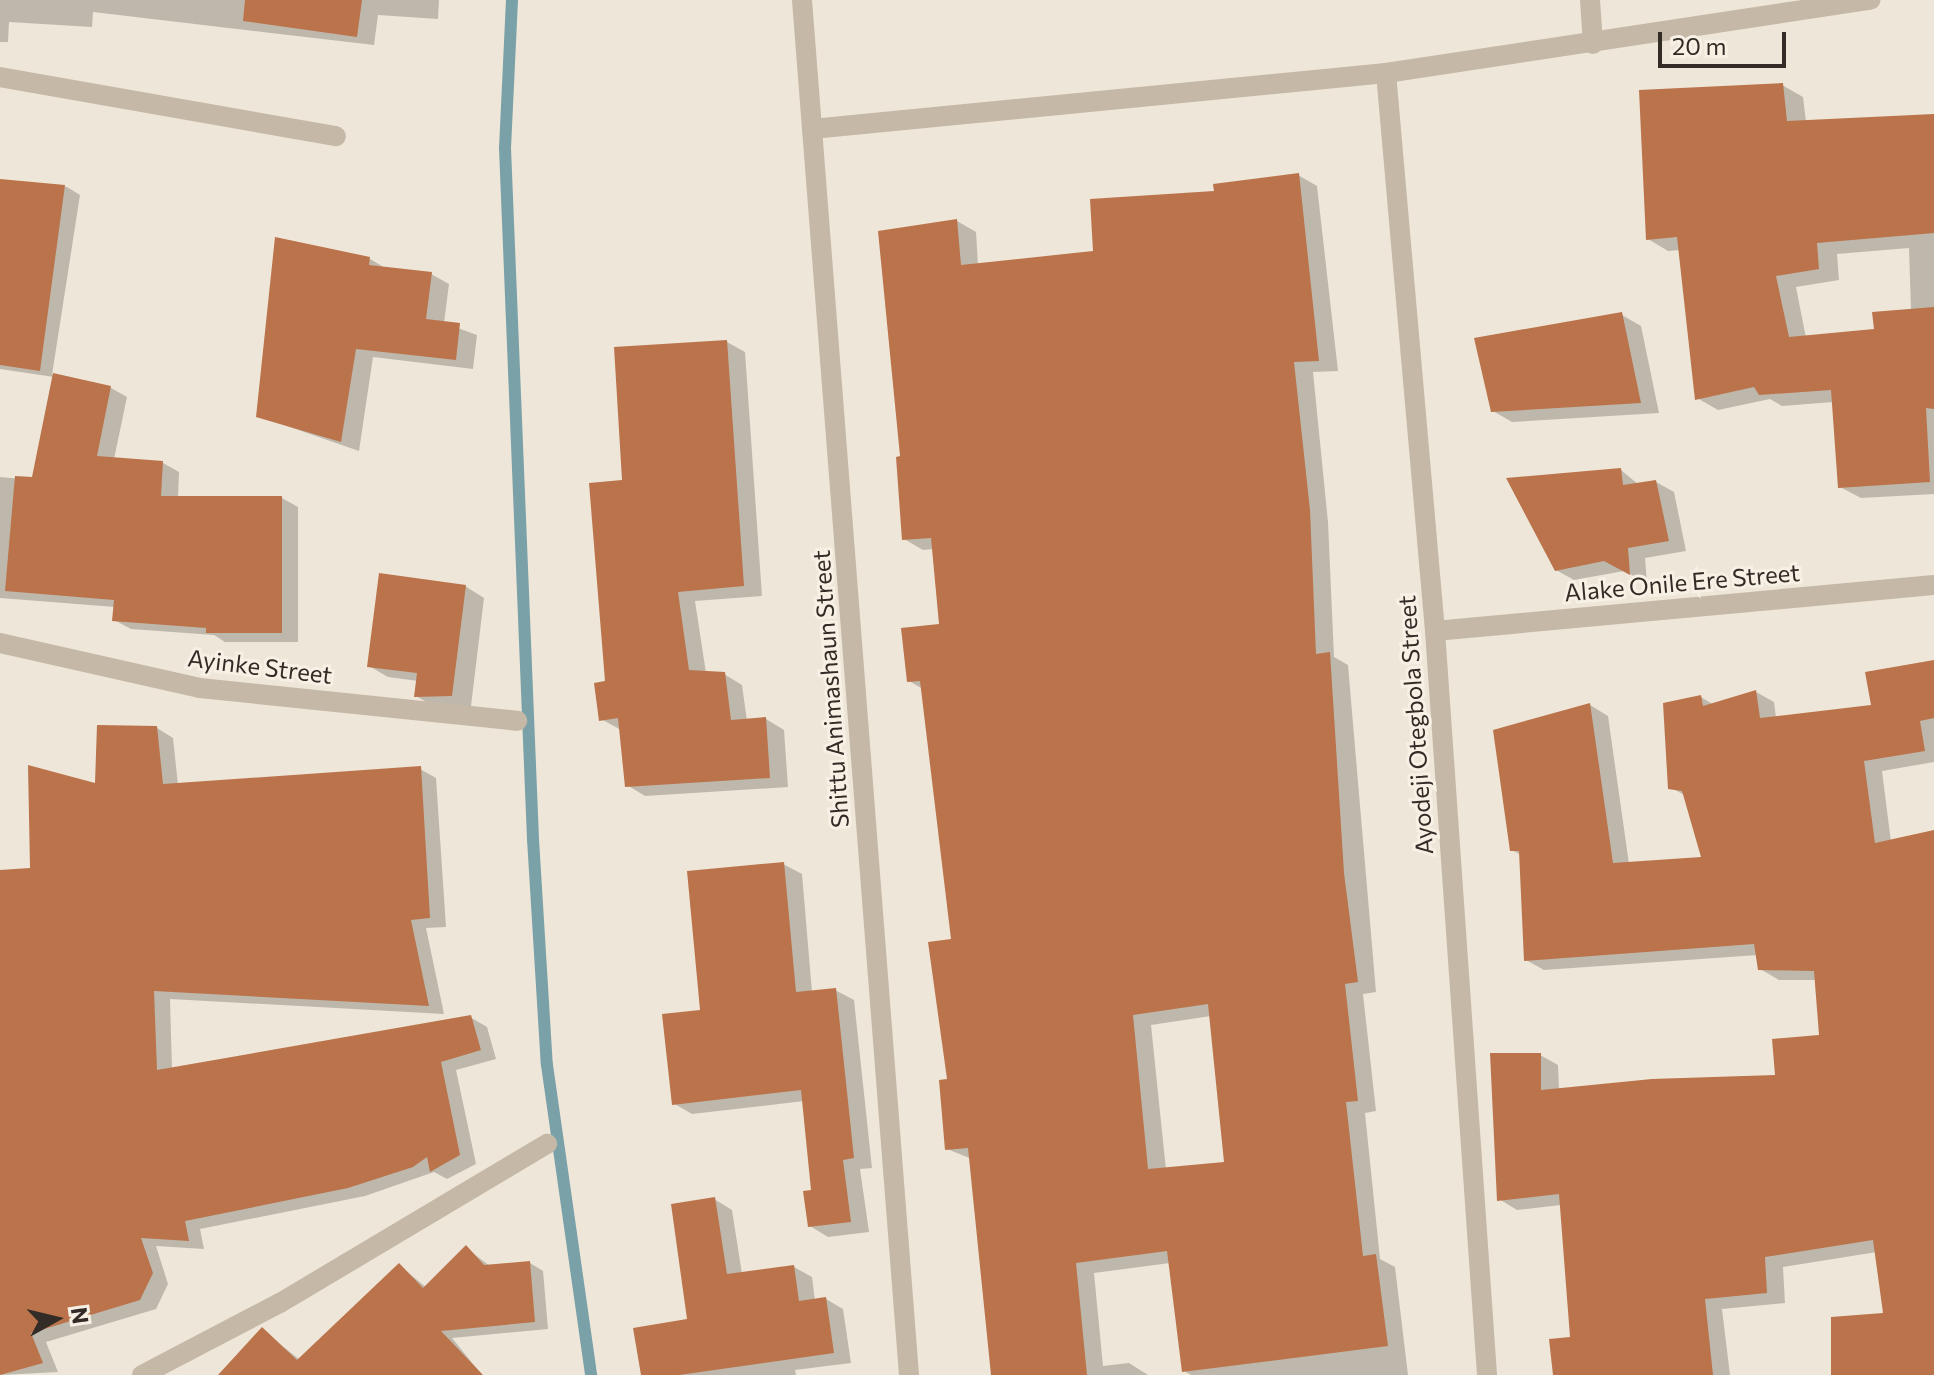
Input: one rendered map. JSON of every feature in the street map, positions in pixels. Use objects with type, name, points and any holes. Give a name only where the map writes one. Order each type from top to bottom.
[{"type":"street","name":"Shittu Animashaun Street","points":[[802,0],[909,1375]]},
{"type":"street","points":[[1590,0],[1593,44]]},
{"type":"street","points":[[812,129],[1386,73],[1871,0]]},
{"type":"street","name":"Ayodeji Otegbola Street","points":[[1386,73],[1435,631],[1487,1375]]},
{"type":"street","points":[[0,77],[336,136]]},
{"type":"street","name":"Alake Onile Ere Street","points":[[1435,631],[1934,585]]},
{"type":"street","name":"Ayinke Street","points":[[0,643],[200,688],[517,721]]},
{"type":"street","points":[[142,1375],[280,1303],[547,1144]]},
{"type":"building","points":[[245,0],[362,0],[357,37],[243,21]]},
{"type":"building","points":[[1783,83],[1787,121],[1934,114],[1934,233],[1817,243],[1819,269],[1776,276],[1789,337],[1874,329],[1872,312],[1934,307],[1934,409],[1926,408],[1930,482],[1838,488],[1831,390],[1759,395],[1754,387],[1695,400],[1677,237],[1646,240],[1639,90]]},
{"type":"building","points":[[1299,173],[1319,361],[1294,362],[1310,510],[1316,654],[1330,652],[1344,873],[1358,982],[1345,984],[1358,1101],[1346,1102],[1363,1256],[1376,1254],[1388,1346],[1182,1372],[1167,1251],[1076,1263],[1087,1375],[991,1375],[968,1148],[945,1150],[939,1080],[947,1079],[928,942],[951,939],[920,681],[907,682],[901,628],[939,624],[931,538],[902,540],[896,457],[900,456],[878,231],[957,219],[961,265],[1093,251],[1090,199],[1214,191],[1213,184]],"holes":[[[1208,1004],[1224,1162],[1148,1169],[1133,1015]]]},
{"type":"building","points":[[0,179],[65,185],[40,371],[0,365]]},
{"type":"building","points":[[275,237],[370,257],[369,265],[432,272],[426,319],[460,323],[456,360],[356,349],[341,442],[256,417]]},
{"type":"building","points":[[1622,312],[1641,403],[1491,412],[1474,338]]},
{"type":"building","points":[[727,340],[744,586],[678,592],[689,670],[725,672],[731,720],[766,717],[770,778],[625,787],[618,718],[599,721],[594,683],[605,681],[589,483],[622,480],[614,347]]},
{"type":"building","points":[[53,373],[111,386],[97,456],[163,461],[161,496],[282,496],[282,633],[206,633],[206,628],[112,621],[114,600],[5,591],[15,476],[32,477]]},
{"type":"building","points":[[1621,468],[1623,485],[1656,480],[1669,541],[1628,548],[1630,575],[1604,561],[1555,571],[1506,478]]},
{"type":"building","points":[[379,573],[466,585],[452,696],[414,697],[417,673],[367,667]]},
{"type":"building","points":[[1934,660],[1934,718],[1920,721],[1925,751],[1864,761],[1875,843],[1934,830],[1934,1375],[1831,1375],[1831,1317],[1883,1313],[1873,1240],[1765,1257],[1767,1293],[1705,1299],[1713,1375],[1553,1375],[1549,1339],[1570,1337],[1559,1194],[1497,1201],[1490,1053],[1541,1053],[1541,1090],[1652,1079],[1775,1075],[1772,1039],[1819,1035],[1814,971],[1758,970],[1754,944],[1524,961],[1519,851],[1510,851],[1493,730],[1590,703],[1613,863],[1701,857],[1682,791],[1668,789],[1663,703],[1701,695],[1703,706],[1756,690],[1760,718],[1871,705],[1865,672]]},
{"type":"building","points":[[97,725],[157,726],[163,784],[421,766],[430,918],[411,920],[429,1006],[154,991],[157,1070],[471,1015],[481,1050],[441,1062],[460,1155],[430,1172],[427,1157],[413,1167],[348,1188],[185,1221],[189,1241],[141,1238],[153,1273],[140,1300],[31,1333],[43,1363],[0,1375],[0,870],[30,868],[28,765],[95,783]]},
{"type":"building","points":[[784,862],[796,992],[836,988],[854,1158],[843,1160],[851,1222],[808,1227],[803,1191],[811,1190],[801,1090],[672,1105],[662,1014],[700,1010],[687,871]]},
{"type":"building","points":[[715,1197],[727,1274],[794,1265],[799,1301],[826,1297],[834,1353],[679,1375],[641,1375],[633,1328],[687,1319],[671,1204]]},
{"type":"building","points":[[466,1245],[484,1265],[530,1261],[535,1322],[441,1331],[483,1375],[218,1375],[262,1327],[297,1360],[399,1263],[423,1288]]},
{"type":"waterway","points":[[512,0],[505,148],[533,839],[547,1065],[591,1375]]}]
